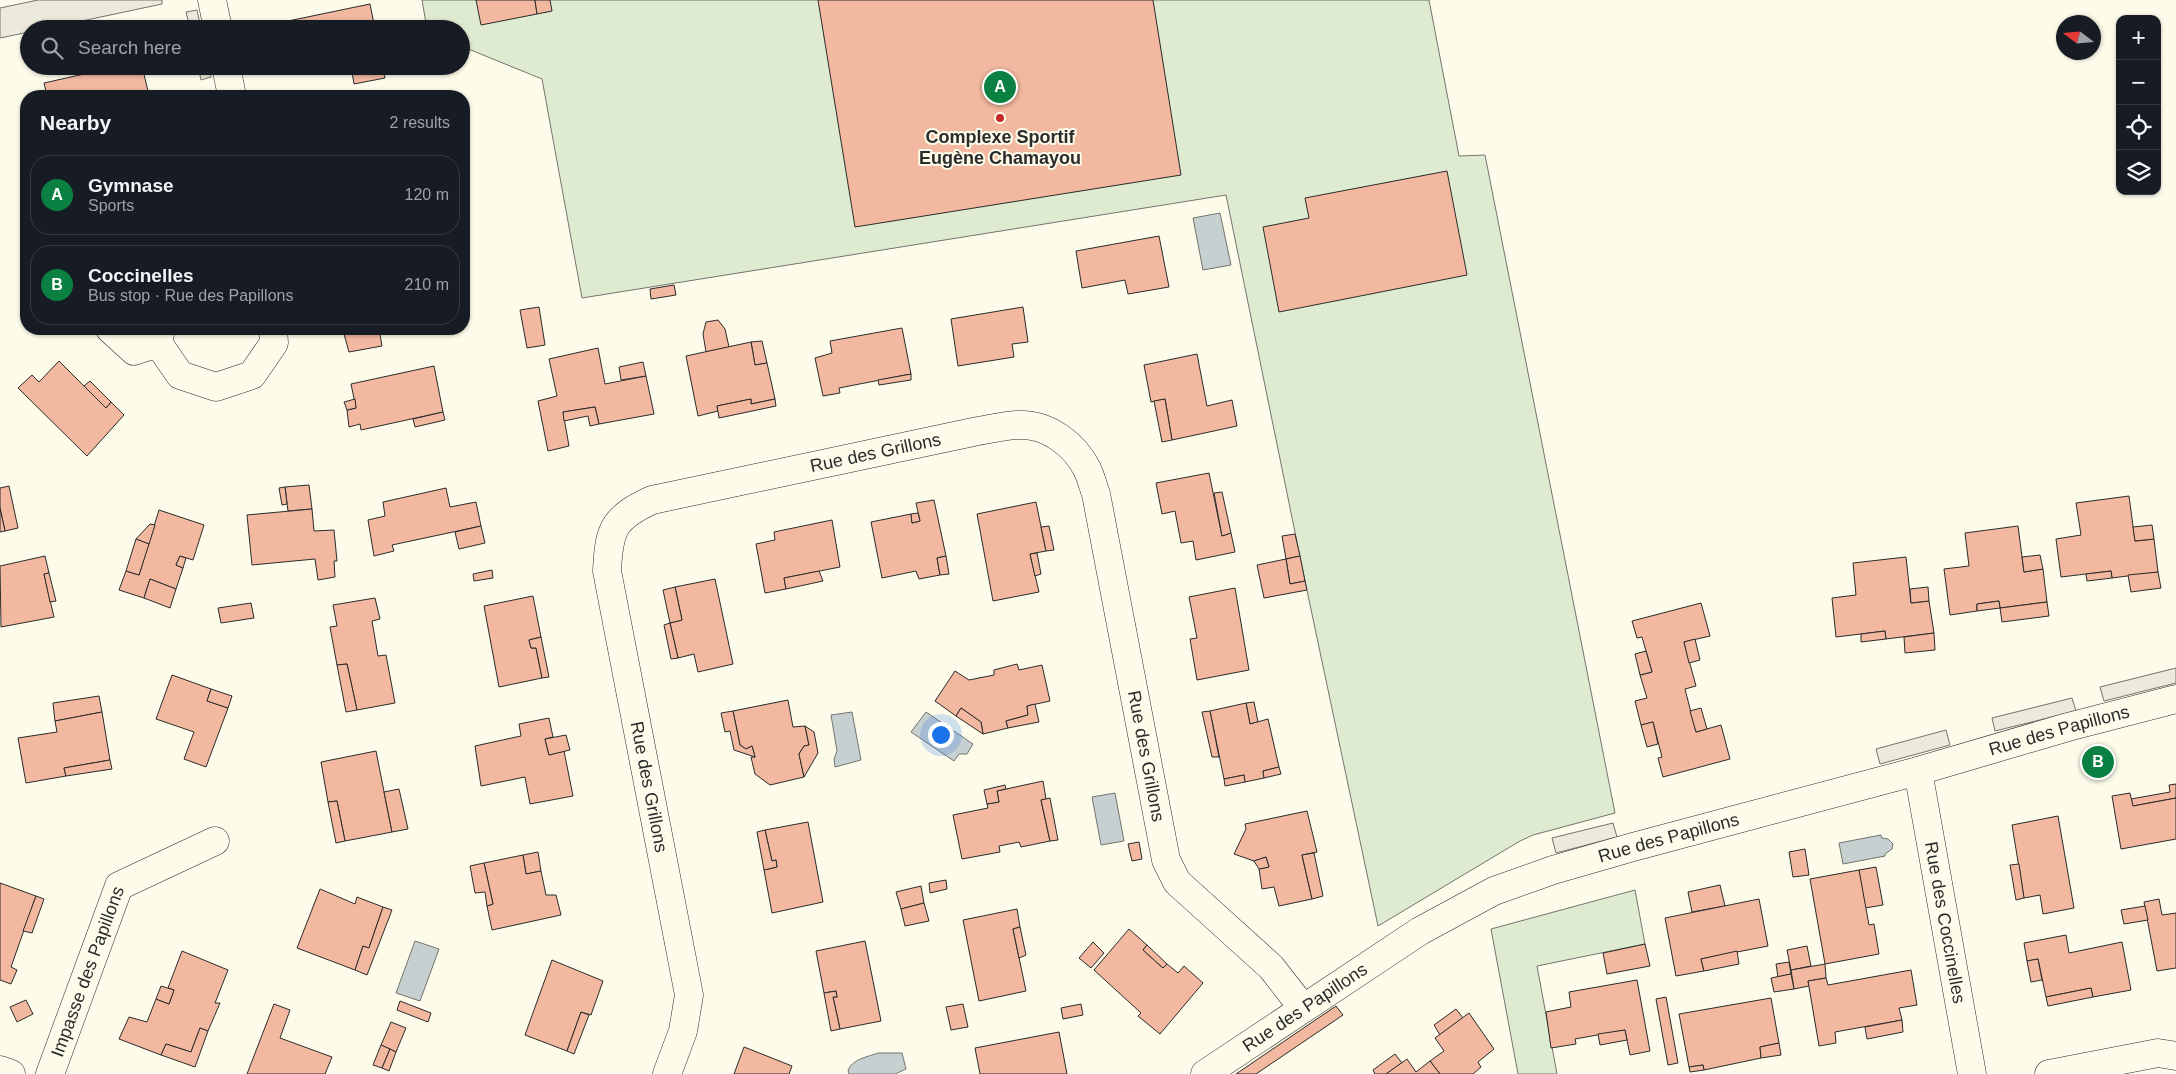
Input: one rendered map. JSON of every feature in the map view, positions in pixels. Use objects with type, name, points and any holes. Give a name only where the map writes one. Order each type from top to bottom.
[{"type":"street","points":[[212,0],[216,20]]},
{"type":"street","points":[[228,75],[231,90]]},
{"type":"street","points":[[117,335],[134,351],[160,336],[180,375],[216,387],[252,375],[274,344],[273,335]]},
{"type":"street","name":"Rue des Grillons","points":[[667,1074],[683,1031],[689,994],[607,571],[608,550],[613,531],[629,511],[652,500],[978,430],[1020,425],[1036,426],[1065,441],[1076,452],[1087,469],[1096,494],[1166,860],[1178,882],[1271,967],[1303,1008]]},
{"type":"street","name":"Rue des Papillons","points":[[1205,1074],[1420,931],[1494,891],[1553,870],[1633,847],[1918,771],[2068,727],[2176,699]]},
{"type":"street","name":"Rue des Coccinelles","points":[[1918,771],[1926,806],[1972,1074]]},
{"type":"street","name":"Impasse des Papillons","points":[[50,1074],[119,886],[215,841]]},
{"type":"street","points":[[2049,1074],[2158,1053],[2176,1056]]},
{"type":"street","points":[[0,1070],[11,1074]]},
{"type":"green space","points":[[422,0],[1429,0],[1459,156],[1485,155],[1615,813],[1533,835],[1520,841],[1378,926],[1226,195],[582,298],[542,79],[470,50],[470,20],[425,20]]},
{"type":"green space","points":[[1635,890],[1645,944],[1537,966],[1557,1074],[1518,1074],[1491,929]]},
{"type":"shaded area","points":[[38,0],[162,0],[162,4],[86,20],[20,20],[20,34],[0,38],[0,8]]},
{"type":"shaded area","points":[[197,10],[199,20],[188,20],[186,12]]},
{"type":"shaded area","points":[[200,75],[211,75],[211,77],[201,80]]},
{"type":"shaded area","points":[[1220,213],[1231,265],[1203,270],[1193,218]]},
{"type":"shaded area","points":[[2176,668],[2176,683],[2104,701],[2100,687]]},
{"type":"shaded area","points":[[2072,698],[2076,711],[1995,731],[1992,718]]},
{"type":"shaded area","points":[[852,712],[861,760],[835,767],[834,759],[837,751],[831,715]]},
{"type":"shaded area","points":[[926,712],[973,744],[967,754],[959,754],[954,761],[911,732]]},
{"type":"shaded area","points":[[1946,730],[1950,745],[1880,764],[1876,749]]},
{"type":"shaded area","points":[[1115,793],[1124,841],[1101,845],[1092,797]]},
{"type":"shaded area","points":[[1613,823],[1617,837],[1556,853],[1552,838]]},
{"type":"shaded area","points":[[1881,835],[1882,838],[1888,839],[1893,844],[1892,849],[1885,856],[1843,864],[1839,843]]},
{"type":"shaded area","points":[[415,941],[439,949],[420,1001],[396,993]]},
{"type":"shaded area","points":[[878,1053],[902,1053],[906,1069],[895,1074],[849,1074],[848,1070],[853,1063]]},
{"type":"building","points":[[476,0],[535,0],[537,14],[481,25]]},
{"type":"building","points":[[535,0],[550,0],[552,11],[537,14]]},
{"type":"building","points":[[818,0],[1153,0],[1181,175],[855,227]]},
{"type":"building","points":[[370,4],[373,20],[293,20]]},
{"type":"building","points":[[80,75],[144,75],[148,90],[46,90],[44,83]]},
{"type":"building","points":[[352,75],[384,75],[385,78],[354,84]]},
{"type":"building","points":[[1447,171],[1467,275],[1279,312],[1263,227],[1309,218],[1305,198]]},
{"type":"building","points":[[1159,236],[1169,287],[1128,294],[1125,280],[1082,288],[1076,251]]},
{"type":"building","points":[[674,285],[676,295],[651,299],[650,289]]},
{"type":"building","points":[[539,307],[545,345],[527,348],[520,310]]},
{"type":"building","points":[[1023,307],[1028,342],[1012,344],[1014,357],[958,366],[951,319]]},
{"type":"building","points":[[718,320],[725,329],[729,347],[706,352],[703,334],[706,322]]},
{"type":"building","points":[[902,328],[911,374],[839,388],[840,393],[823,396],[815,358],[832,353],[830,341]]},
{"type":"building","points":[[344,335],[380,335],[382,346],[349,352]]},
{"type":"building","points":[[762,341],[767,363],[755,365],[751,342]]},
{"type":"building","points":[[751,342],[755,365],[767,363],[775,399],[751,404],[751,399],[717,406],[718,411],[698,416],[686,356]]},
{"type":"building","points":[[598,348],[605,384],[646,376],[654,414],[599,424],[595,407],[563,412],[569,446],[548,451],[538,401],[557,396],[549,359]]},
{"type":"building","points":[[1197,354],[1207,406],[1232,400],[1237,426],[1172,440],[1165,399],[1151,402],[1144,365]]},
{"type":"building","points":[[59,361],[106,408],[111,402],[124,415],[87,456],[18,388],[32,375],[39,382]]},
{"type":"building","points":[[643,362],[646,376],[621,380],[619,367]]},
{"type":"building","points":[[434,366],[443,412],[361,430],[360,424],[349,427],[347,410],[356,408],[351,384]]},
{"type":"building","points":[[911,374],[911,380],[879,385],[878,380]]},
{"type":"building","points":[[90,381],[111,402],[106,408],[84,386]]},
{"type":"building","points":[[355,399],[356,408],[347,410],[344,402]]},
{"type":"building","points":[[751,399],[751,404],[775,399],[776,406],[719,418],[717,406]]},
{"type":"building","points":[[1165,399],[1172,440],[1162,442],[1154,401]]},
{"type":"building","points":[[595,407],[599,424],[590,426],[588,416],[564,421],[563,412]]},
{"type":"building","points":[[443,412],[445,420],[415,427],[413,419]]},
{"type":"building","points":[[1209,473],[1222,536],[1231,533],[1235,552],[1196,560],[1193,541],[1181,543],[1175,511],[1162,514],[1156,483]]},
{"type":"building","points":[[309,485],[312,509],[288,511],[285,487]]},
{"type":"building","points":[[9,486],[18,528],[5,531],[0,508],[0,488]]},
{"type":"building","points":[[285,487],[287,504],[282,505],[279,488]]},
{"type":"building","points":[[446,488],[450,507],[476,502],[481,526],[392,545],[394,551],[374,556],[368,520],[385,516],[383,502]]},
{"type":"building","points":[[1222,492],[1231,533],[1222,536],[1214,493]]},
{"type":"building","points":[[2129,496],[2135,541],[2154,539],[2158,572],[2112,578],[2111,571],[2061,577],[2056,539],[2081,535],[2076,503]]},
{"type":"building","points":[[934,500],[946,556],[937,558],[940,575],[919,579],[916,571],[882,578],[871,522],[911,514],[912,523],[920,521],[916,503]]},
{"type":"building","points":[[1036,502],[1046,551],[1030,554],[1039,592],[993,601],[977,514]]},
{"type":"building","points":[[0,508],[5,531],[0,532]]},
{"type":"building","points":[[312,509],[314,531],[334,530],[337,561],[334,561],[335,577],[318,580],[315,559],[252,565],[247,515]]},
{"type":"building","points":[[159,510],[204,525],[193,560],[180,556],[176,565],[183,568],[176,589],[150,579],[144,598],[119,590],[126,571],[139,575]]},
{"type":"building","points":[[918,513],[920,521],[912,523],[911,514]]},
{"type":"building","points":[[832,520],[840,567],[784,578],[786,589],[765,593],[756,544],[775,540],[774,532]]},
{"type":"building","points":[[150,524],[155,525],[149,544],[136,539]]},
{"type":"building","points":[[2152,525],[2154,539],[2135,541],[2133,527]]},
{"type":"building","points":[[481,526],[485,543],[459,549],[455,532]]},
{"type":"building","points":[[1049,526],[1054,550],[1046,551],[1041,527]]},
{"type":"building","points":[[2018,526],[2024,572],[2043,569],[2047,602],[2000,608],[1999,601],[1977,604],[1977,611],[1950,615],[1944,569],[1969,566],[1965,533]]},
{"type":"building","points":[[1295,534],[1300,556],[1286,559],[1282,536]]},
{"type":"building","points":[[136,539],[149,544],[139,575],[126,571]]},
{"type":"building","points":[[1037,553],[1041,574],[1035,576],[1030,554]]},
{"type":"building","points":[[2040,555],[2043,569],[2024,572],[2022,557]]},
{"type":"building","points":[[45,556],[49,573],[44,574],[54,617],[1,627],[0,566]]},
{"type":"building","points":[[180,556],[186,558],[183,568],[176,565]]},
{"type":"building","points":[[946,556],[949,574],[940,575],[937,558]]},
{"type":"building","points":[[1300,556],[1305,581],[1290,584],[1286,559]]},
{"type":"building","points":[[1906,557],[1911,603],[1929,601],[1934,633],[1886,639],[1885,631],[1836,637],[1832,598],[1856,595],[1853,563]]},
{"type":"building","points":[[1286,559],[1290,584],[1305,581],[1307,590],[1264,598],[1257,565]]},
{"type":"building","points":[[492,570],[493,578],[474,581],[473,574]]},
{"type":"building","points":[[819,571],[823,581],[786,589],[784,578]]},
{"type":"building","points":[[2111,571],[2112,578],[2087,581],[2086,574]]},
{"type":"building","points":[[2158,572],[2161,588],[2131,592],[2128,575]]},
{"type":"building","points":[[49,573],[56,601],[50,602],[44,574]]},
{"type":"building","points":[[150,579],[176,589],[170,608],[144,598]]},
{"type":"building","points":[[715,579],[733,664],[698,672],[694,654],[678,658],[670,623],[682,620],[675,587]]},
{"type":"building","points":[[675,587],[682,620],[670,623],[663,590]]},
{"type":"building","points":[[1928,587],[1929,601],[1911,603],[1910,589]]},
{"type":"building","points":[[1235,588],[1249,670],[1197,680],[1190,639],[1197,638],[1189,597]]},
{"type":"building","points":[[533,596],[541,637],[529,640],[531,648],[536,648],[542,678],[499,687],[484,606]]},
{"type":"building","points":[[375,598],[380,619],[372,621],[378,656],[386,655],[395,703],[357,710],[347,664],[337,665],[330,627],[337,626],[333,605]]},
{"type":"building","points":[[1999,601],[2000,608],[1977,611],[1977,604]]},
{"type":"building","points":[[2047,602],[2049,616],[2002,622],[2000,608]]},
{"type":"building","points":[[251,603],[254,618],[221,623],[218,608]]},
{"type":"building","points":[[1701,603],[1710,636],[1684,642],[1696,686],[1685,689],[1696,732],[1721,725],[1730,759],[1663,777],[1658,758],[1662,757],[1653,722],[1641,725],[1635,701],[1647,698],[1640,675],[1652,672],[1642,637],[1637,638],[1632,621]]},
{"type":"building","points":[[670,623],[678,658],[671,659],[664,625]]},
{"type":"building","points":[[1885,631],[1886,639],[1861,642],[1861,634]]},
{"type":"building","points":[[1934,633],[1935,650],[1905,653],[1904,637]]},
{"type":"building","points":[[541,637],[549,677],[542,678],[536,648],[531,648],[529,640]]},
{"type":"building","points":[[1695,639],[1700,660],[1689,663],[1684,642]]},
{"type":"building","points":[[1646,651],[1652,672],[1640,675],[1635,654]]},
{"type":"building","points":[[347,664],[357,710],[346,712],[337,665]]},
{"type":"building","points":[[1017,664],[1019,670],[1042,665],[1050,701],[1027,706],[1028,715],[1006,721],[1008,728],[983,734],[981,722],[961,708],[956,716],[935,701],[955,671],[969,680],[994,675],[994,670]]},
{"type":"building","points":[[172,675],[211,689],[207,701],[228,708],[206,767],[184,759],[194,732],[156,719]]},
{"type":"building","points":[[211,689],[232,696],[228,708],[207,701]]},
{"type":"building","points":[[99,696],[102,712],[55,721],[53,703]]},
{"type":"building","points":[[788,700],[793,727],[805,726],[809,745],[804,746],[799,754],[804,777],[770,785],[755,774],[751,757],[755,757],[752,746],[746,749],[740,745],[733,711]]},
{"type":"building","points":[[1254,702],[1258,722],[1250,724],[1246,703]]},
{"type":"building","points":[[1246,703],[1250,724],[1268,719],[1279,767],[1263,771],[1264,778],[1245,782],[1244,775],[1224,779],[1210,711]]},
{"type":"building","points":[[1035,704],[1039,722],[1008,728],[1006,721],[1028,715],[1027,706]]},
{"type":"building","points":[[961,708],[981,722],[983,734],[956,716]]},
{"type":"building","points":[[1701,708],[1707,729],[1696,732],[1690,711]]},
{"type":"building","points":[[733,711],[740,745],[746,749],[752,746],[755,757],[734,750],[730,731],[725,732],[721,713]]},
{"type":"building","points":[[1210,711],[1219,757],[1212,757],[1202,712]]},
{"type":"building","points":[[102,712],[110,760],[64,768],[66,776],[26,783],[18,738],[57,732],[55,721]]},
{"type":"building","points":[[549,718],[553,737],[545,739],[549,755],[564,751],[573,796],[530,804],[525,777],[481,786],[475,746],[521,736],[519,724]]},
{"type":"building","points":[[1653,722],[1658,744],[1647,747],[1641,725]]},
{"type":"building","points":[[805,726],[814,732],[818,753],[804,777],[799,754],[804,746],[809,745]]},
{"type":"building","points":[[566,735],[570,750],[549,755],[545,739]]},
{"type":"building","points":[[376,751],[392,832],[345,841],[337,801],[328,802],[321,762]]},
{"type":"building","points":[[110,760],[112,769],[66,776],[64,768]]},
{"type":"building","points":[[1279,767],[1281,774],[1264,778],[1263,771]]},
{"type":"building","points":[[1244,775],[1245,782],[1225,786],[1224,779]]},
{"type":"building","points":[[1043,781],[1046,799],[1041,800],[1050,841],[1021,847],[1019,842],[999,846],[1000,852],[962,859],[953,815],[988,808],[987,804],[999,802],[997,791]]},
{"type":"building","points":[[2176,784],[2176,798],[2133,806],[2131,799],[2170,792],[2169,785]]},
{"type":"building","points":[[1005,785],[1006,789],[997,791],[999,802],[987,804],[984,790]]},
{"type":"building","points":[[399,789],[408,829],[392,832],[384,792]]},
{"type":"building","points":[[2130,793],[2133,806],[2176,798],[2176,839],[2121,849],[2112,796]]},
{"type":"building","points":[[1050,798],[1058,840],[1050,841],[1041,800]]},
{"type":"building","points":[[337,801],[345,841],[336,843],[328,802]]},
{"type":"building","points":[[1307,811],[1317,852],[1302,855],[1312,899],[1279,906],[1274,887],[1262,889],[1259,869],[1269,867],[1266,857],[1254,861],[1234,854],[1246,829],[1245,824]]},
{"type":"building","points":[[2058,816],[2074,908],[2043,914],[2040,895],[2024,898],[2012,825]]},
{"type":"building","points":[[808,822],[823,902],[772,913],[764,870],[777,867],[776,860],[772,861],[765,830]]},
{"type":"building","points":[[765,830],[772,861],[776,860],[777,867],[764,870],[757,832]]},
{"type":"building","points":[[1139,842],[1142,859],[1132,861],[1128,844]]},
{"type":"building","points":[[1805,849],[1809,875],[1793,877],[1789,852]]},
{"type":"building","points":[[538,852],[541,871],[526,874],[523,855]]},
{"type":"building","points":[[1314,853],[1323,896],[1312,899],[1302,855]]},
{"type":"building","points":[[523,855],[526,874],[541,871],[546,895],[556,895],[561,915],[492,930],[487,906],[493,904],[484,863]]},
{"type":"building","points":[[1266,857],[1269,867],[1259,869],[1254,861]]},
{"type":"building","points":[[484,863],[493,904],[487,906],[485,892],[475,893],[470,866]]},
{"type":"building","points":[[2019,864],[2024,898],[2016,900],[2010,865]]},
{"type":"building","points":[[1876,867],[1883,905],[1865,908],[1859,870]]},
{"type":"building","points":[[1859,870],[1869,925],[1874,924],[1879,954],[1825,964],[1810,879]]},
{"type":"building","points":[[946,880],[947,889],[930,893],[929,883]]},
{"type":"building","points":[[0,883],[36,896],[11,967],[17,970],[11,984],[0,980]]},
{"type":"building","points":[[1720,885],[1725,906],[1692,912],[1688,892]]},
{"type":"building","points":[[921,886],[924,903],[901,909],[896,892]]},
{"type":"building","points":[[320,889],[355,904],[357,897],[383,907],[369,948],[363,946],[355,970],[297,948]]},
{"type":"building","points":[[36,896],[44,899],[32,933],[23,931]]},
{"type":"building","points":[[1759,899],[1768,946],[1701,959],[1704,971],[1676,976],[1665,918]]},
{"type":"building","points":[[2159,899],[2162,915],[2176,913],[2176,968],[2157,971],[2144,902]]},
{"type":"building","points":[[924,903],[929,921],[905,926],[901,909]]},
{"type":"building","points":[[2145,906],[2148,920],[2124,924],[2121,910]]},
{"type":"building","points":[[383,907],[392,910],[367,975],[355,970],[363,946],[369,948]]},
{"type":"building","points":[[1017,909],[1020,927],[1013,929],[1026,991],[979,1001],[963,920]]},
{"type":"building","points":[[1020,927],[1026,955],[1019,958],[1013,929]]},
{"type":"building","points":[[1129,929],[1147,945],[1143,950],[1163,968],[1167,964],[1178,973],[1184,966],[1203,983],[1160,1034],[1138,1016],[1141,1013],[1094,970]]},
{"type":"building","points":[[2066,935],[2069,953],[2122,942],[2131,990],[2093,997],[2091,988],[2046,997],[2038,959],[2027,961],[2024,943]]},
{"type":"building","points":[[865,941],[881,1021],[840,1029],[833,997],[837,997],[836,991],[824,993],[816,951]]},
{"type":"building","points":[[1093,942],[1104,953],[1091,968],[1079,958]]},
{"type":"building","points":[[1645,944],[1650,966],[1607,974],[1603,953]]},
{"type":"building","points":[[1147,945],[1167,964],[1163,968],[1143,950]]},
{"type":"building","points":[[1807,946],[1811,966],[1791,970],[1787,950]]},
{"type":"building","points":[[182,951],[228,970],[215,1003],[220,1003],[208,1031],[200,1028],[191,1052],[166,1044],[161,1055],[119,1039],[129,1017],[147,1022],[156,999],[169,1004],[174,990],[168,988]]},
{"type":"building","points":[[1737,951],[1739,964],[1704,971],[1701,959]]},
{"type":"building","points":[[2038,959],[2042,980],[2031,982],[2027,961]]},
{"type":"building","points":[[552,960],[603,981],[591,1015],[581,1012],[567,1051],[525,1035]]},
{"type":"building","points":[[1789,962],[1791,974],[1778,977],[1776,964]]},
{"type":"building","points":[[1825,964],[1826,978],[1808,981],[1809,986],[1794,989],[1791,970]]},
{"type":"building","points":[[1911,970],[1917,1005],[1899,1008],[1902,1020],[1835,1032],[1836,1043],[1819,1046],[1808,981],[1826,978],[1828,985]]},
{"type":"building","points":[[1791,974],[1794,989],[1774,992],[1771,978]]},
{"type":"building","points":[[1637,980],[1650,1051],[1630,1055],[1625,1030],[1575,1039],[1576,1044],[1551,1048],[1546,1012],[1571,1007],[1569,992]]},
{"type":"building","points":[[161,986],[174,990],[169,1004],[156,999]]},
{"type":"building","points":[[2091,988],[2093,997],[2048,1006],[2046,997]]},
{"type":"building","points":[[836,991],[837,997],[833,997],[840,1029],[831,1031],[824,993]]},
{"type":"building","points":[[1666,997],[1678,1063],[1668,1065],[1656,999]]},
{"type":"building","points":[[1771,998],[1779,1043],[1760,1047],[1761,1058],[1704,1070],[1703,1065],[1689,1067],[1679,1014]]},
{"type":"building","points":[[26,1000],[33,1014],[17,1022],[10,1007]]},
{"type":"building","points":[[400,1001],[431,1013],[428,1022],[397,1010]]},
{"type":"building","points":[[274,1004],[290,1010],[280,1038],[332,1057],[325,1074],[247,1074]]},
{"type":"building","points":[[963,1004],[968,1027],[951,1030],[946,1007]]},
{"type":"building","points":[[1081,1004],[1083,1015],[1063,1019],[1061,1008]]},
{"type":"building","points":[[1336,1006],[1343,1015],[1256,1074],[1236,1074]]},
{"type":"building","points":[[1456,1009],[1463,1018],[1440,1035],[1434,1025]]},
{"type":"building","points":[[581,1012],[589,1015],[574,1054],[567,1051]]},
{"type":"building","points":[[1469,1013],[1494,1049],[1478,1062],[1481,1067],[1473,1074],[1440,1074],[1430,1061],[1444,1051],[1435,1038]]},
{"type":"building","points":[[1902,1020],[1903,1032],[1867,1039],[1865,1027]]},
{"type":"building","points":[[391,1022],[406,1028],[396,1052],[381,1045]]},
{"type":"building","points":[[200,1028],[208,1031],[195,1067],[161,1055],[166,1044],[191,1052]]},
{"type":"building","points":[[1625,1030],[1627,1040],[1600,1045],[1598,1034]]},
{"type":"building","points":[[1059,1032],[1067,1074],[980,1074],[975,1048]]},
{"type":"building","points":[[1779,1043],[1781,1055],[1761,1058],[1760,1047]]},
{"type":"building","points":[[381,1045],[390,1049],[382,1068],[373,1065]]},
{"type":"building","points":[[744,1047],[792,1066],[789,1074],[734,1074]]},
{"type":"building","points":[[390,1049],[396,1052],[389,1071],[382,1068]]},
{"type":"building","points":[[1395,1054],[1402,1063],[1386,1074],[1375,1074],[1373,1070]]},
{"type":"building","points":[[1407,1059],[1416,1072],[1430,1061],[1440,1074],[1386,1074]]},
{"type":"building","points":[[1703,1065],[1704,1070],[1690,1072],[1689,1067]]},
{"type":"place","name":"Gymnase","points":[[1000,87]]},
{"type":"place","name":"Complexe Sportif Eugène Chamayou","points":[[1000,118]]},
{"type":"place","name":"Coccinelles","points":[[2098,762]]}]
